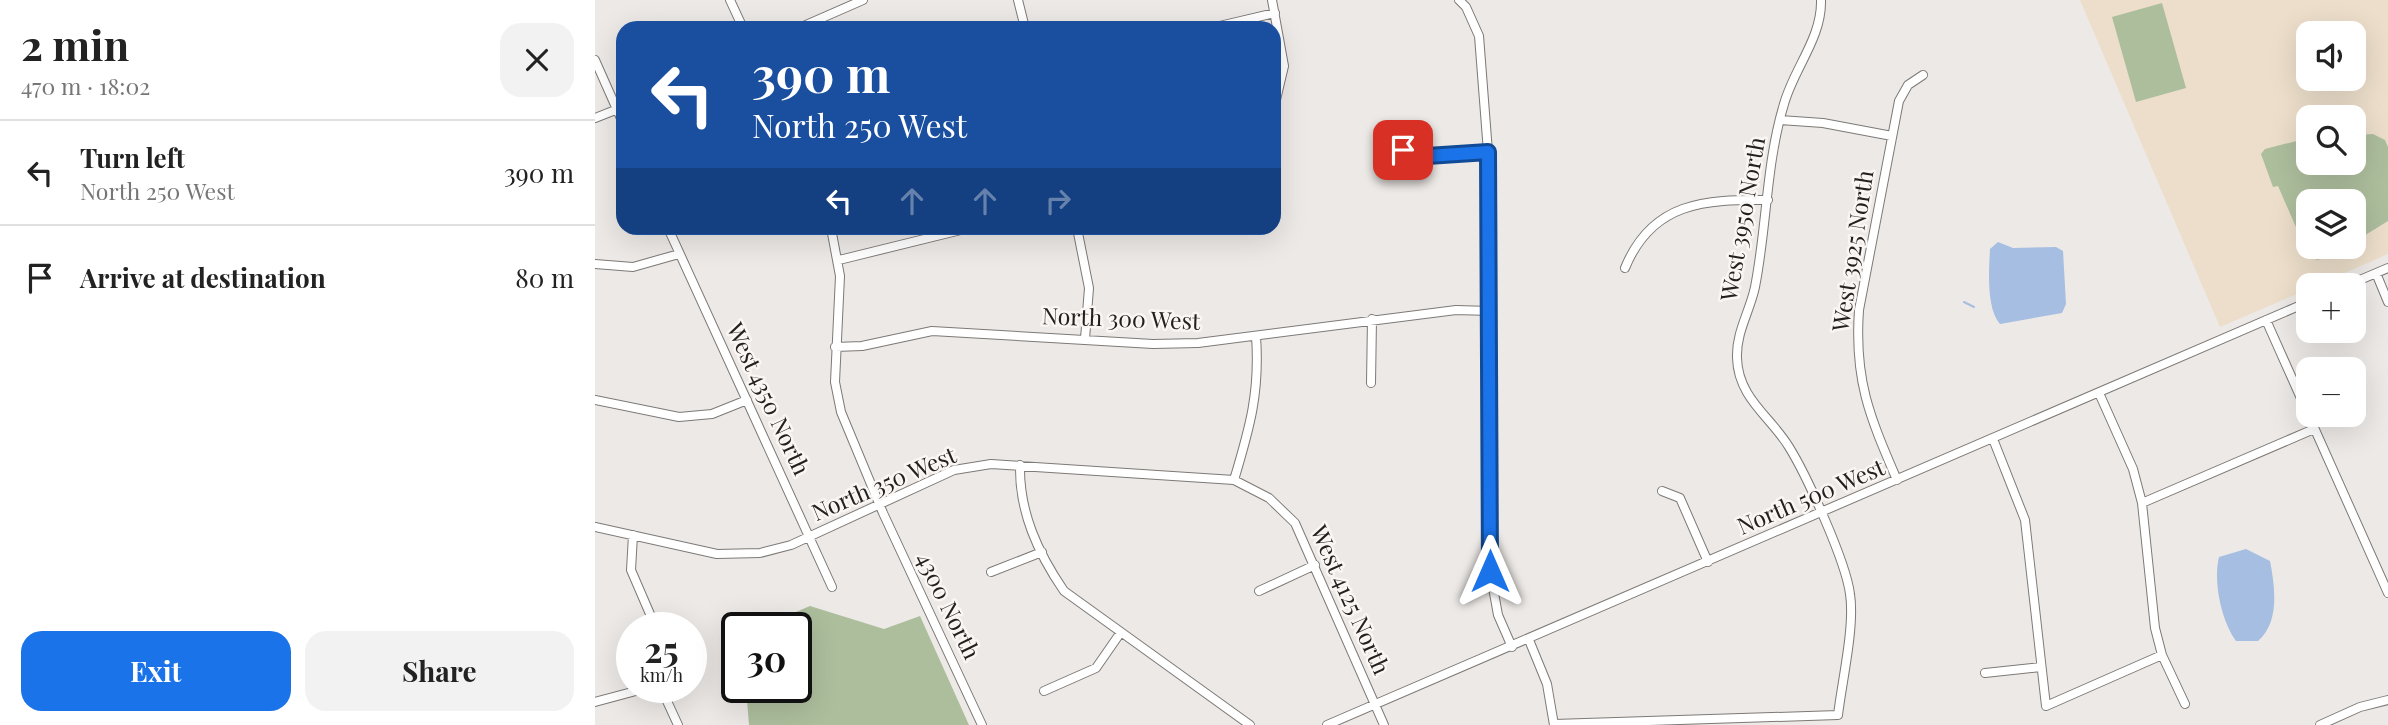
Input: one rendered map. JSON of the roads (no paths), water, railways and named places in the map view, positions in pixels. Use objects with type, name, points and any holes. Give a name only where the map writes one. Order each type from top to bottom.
[{"type":"street","points":[[730,0],[740,21]]},
{"type":"street","points":[[815,21],[863,0]]},
{"type":"street","points":[[1018,0],[1023,21]]},
{"type":"street","points":[[1272,0],[1276,21]]},
{"type":"street","points":[[1459,0],[1467,7],[1479,36],[1488,152],[1490,571],[1498,615],[1512,647]]},
{"type":"street","name":"West 3950 North","points":[[1553,724],[1838,715],[1850,594],[1845,573],[1791,450],[1747,395],[1737,361],[1737,341],[1754,290],[1769,178],[1780,120],[1790,85],[1819,22],[1821,0]]},
{"type":"street","points":[[1241,21],[1275,13]]},
{"type":"street","points":[[1281,48],[1284,66],[1281,79]]},
{"type":"street","points":[[595,60],[616,101]]},
{"type":"street","name":"West 3925 North","points":[[1897,480],[1867,411],[1857,344],[1859,310],[1899,101],[1908,85],[1923,75]]},
{"type":"street","points":[[595,118],[616,110]]},
{"type":"street","points":[[1780,120],[1823,123],[1892,136]]},
{"type":"street","points":[[1403,150],[1412,157],[1488,152]]},
{"type":"street","points":[[1625,268],[1634,247],[1666,216],[1704,202],[1768,200]]},
{"type":"street","name":"West 4350 North","points":[[671,235],[832,587]]},
{"type":"street","name":"4300 North","points":[[833,235],[839,260],[840,296],[835,382],[841,412],[879,505],[982,725]]},
{"type":"street","points":[[839,260],[941,235]]},
{"type":"street","points":[[1078,235],[1089,288],[1085,339]]},
{"type":"street","points":[[595,264],[633,267],[679,254]]},
{"type":"street","points":[[2366,277],[2388,268]]},
{"type":"street","points":[[2376,273],[2388,302]]},
{"type":"street","name":"North 500 West","points":[[1327,725],[2296,307]]},
{"type":"street","name":"North 300 West","points":[[835,347],[881,343],[909,334],[932,331],[1153,344],[1256,336],[1455,310],[1490,312]]},
{"type":"street","points":[[1371,319],[1371,383]]},
{"type":"street","points":[[2266,320],[2388,593]]},
{"type":"street","points":[[1234,480],[1255,404],[1259,377],[1256,336]]},
{"type":"street","points":[[2099,393],[2133,469],[2142,503],[2155,628],[2162,655],[2185,704]]},
{"type":"street","points":[[595,400],[679,417],[712,414],[747,400]]},
{"type":"street","points":[[2142,503],[2314,429]]},
{"type":"street","points":[[1993,439],[2025,520],[2046,706],[2162,655]]},
{"type":"street","name":"North 350 West","points":[[595,527],[717,554],[760,553],[809,536],[954,470],[991,464],[1234,480]]},
{"type":"street","points":[[1020,465],[1023,510],[1064,591],[1250,725]]},
{"type":"street","name":"West 4125 North","points":[[1234,480],[1255,488],[1282,508],[1295,523],[1384,725]]},
{"type":"street","points":[[1662,491],[1680,498],[1708,562]]},
{"type":"street","points":[[633,535],[631,570],[649,612]]},
{"type":"street","points":[[991,572],[1042,552]]},
{"type":"street","points":[[1259,591],[1315,565]]},
{"type":"street","points":[[1044,691],[1096,668],[1121,632]]},
{"type":"street","points":[[1529,640],[1548,684],[1553,724]]},
{"type":"street","points":[[1985,673],[2041,667]]},
{"type":"street","points":[[595,702],[616,696]]},
{"type":"street","points":[[2320,725],[2360,707],[2388,700]]},
{"type":"street","points":[[668,703],[678,725]]},
{"type":"water","points":[[1998,242],[2013,248],[2056,247],[2063,251],[2066,304],[2062,313],[2000,324],[1992,308],[1989,278],[1990,249]]},
{"type":"water","points":[[2246,549],[2270,561],[2273,582],[2273,614],[2265,633],[2258,641],[2236,641],[2222,612],[2218,589],[2219,557]]},
{"type":"waterway","points":[[1964,302],[1974,307]]}]
